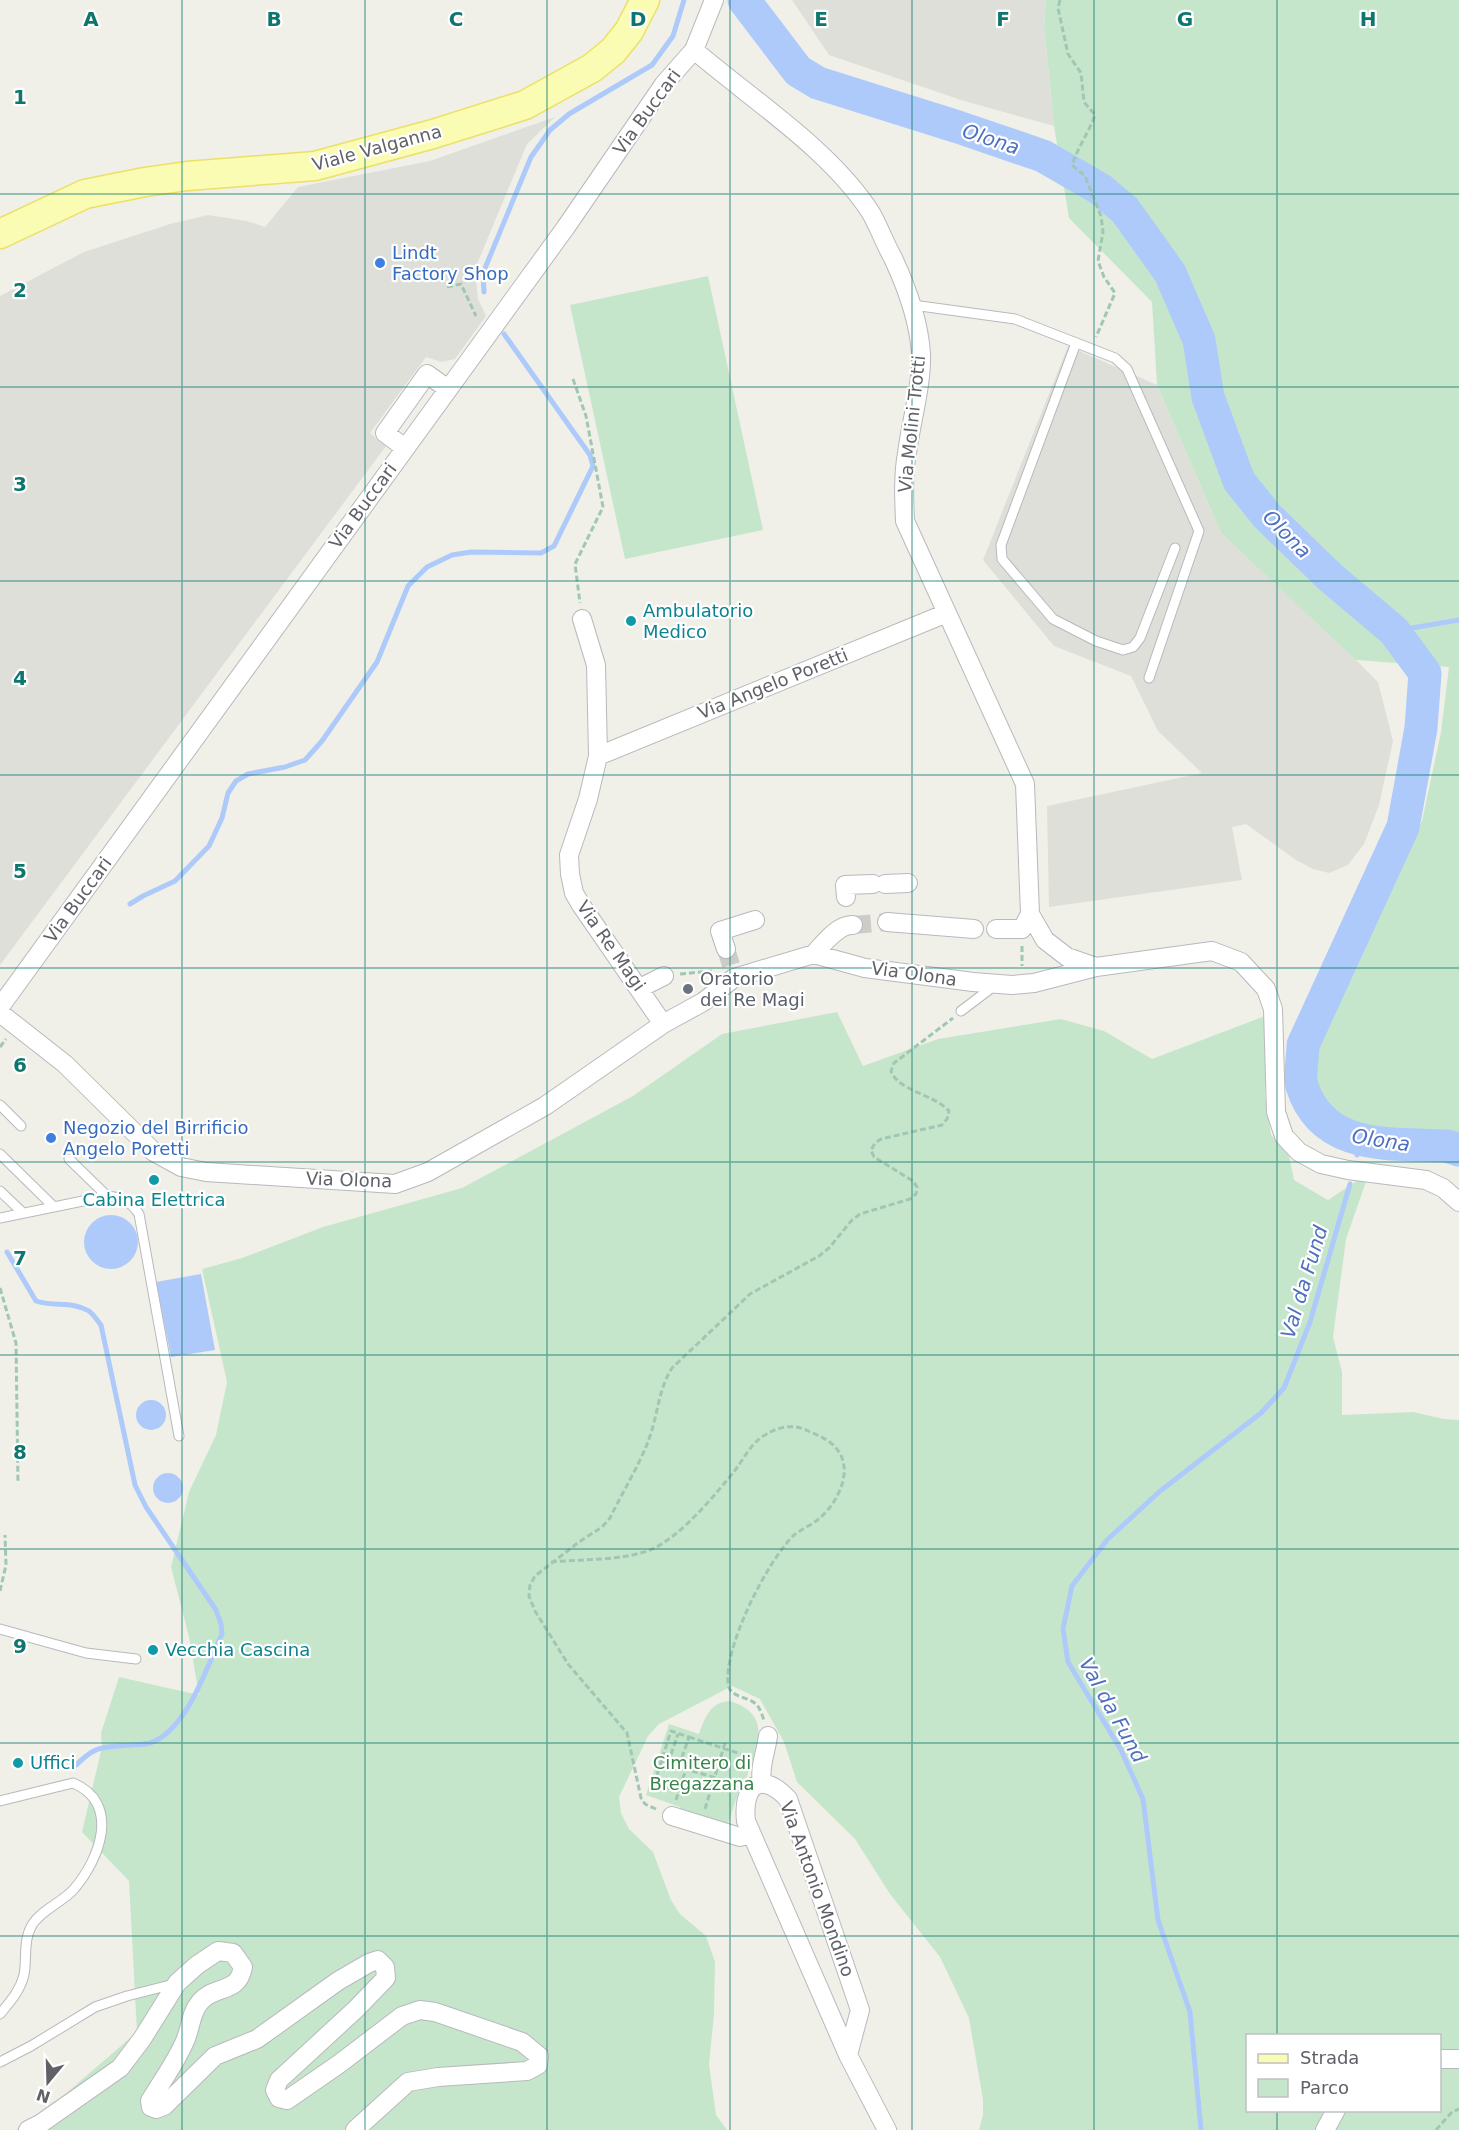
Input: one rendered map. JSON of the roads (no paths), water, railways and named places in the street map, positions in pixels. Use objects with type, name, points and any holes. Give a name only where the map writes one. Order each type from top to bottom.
[{"type":"main road","name":"Viale Valganna","points":[[0,234],[85,194],[187,176],[315,166],[433,134],[525,105],[592,68],[613,51],[629,31],[645,0]]},
{"type":"street","name":"Via Buccari","points":[[0,1007],[566,227],[664,84],[694,50],[714,0]]},
{"type":"street","name":"Via Molini Trotti","points":[[694,50],[802,138],[843,178],[871,213],[913,305],[921,353],[906,456],[905,521],[1025,784],[1026,922],[1067,957],[1096,967]]},
{"type":"street","points":[[405,448],[385,433],[421,382],[428,374],[448,389]]},
{"type":"street","name":"Via Angelo Poretti","points":[[598,756],[947,613]]},
{"type":"street","name":"Via Re Magi","points":[[582,619],[596,665],[598,756],[588,799],[569,855],[570,874],[574,893],[581,905],[663,1024]]},
{"type":"street","points":[[840,889],[908,883]]},
{"type":"street","points":[[730,965],[720,931],[755,920]]},
{"type":"street","points":[[887,922],[974,929]]},
{"type":"street","points":[[996,929],[1026,922]]},
{"type":"street","points":[[814,954],[849,923]]},
{"type":"street","name":"Via Olona","points":[[0,1013],[66,1064],[154,1152],[181,1167],[206,1172],[395,1184],[429,1172],[545,1106],[663,1024],[703,1002],[730,965],[814,954],[865,968],[996,984],[1022,984],[1096,967],[1212,951],[1241,962],[1266,989],[1273,1009],[1276,1113],[1284,1136],[1299,1152],[1321,1164],[1348,1170],[1426,1180],[1443,1188],[1459,1202]]},
{"type":"street","name":"Via Re Magi","points":[[640,988],[664,976]]},
{"type":"street","points":[[762,1783],[759,1769],[768,1736]]},
{"type":"street","name":"Via Antonio Mondino","points":[[848,2055],[860,2010],[788,1799],[776,1786],[762,1783],[753,1787],[747,1796],[744,1809],[750,1833],[848,2055],[886,2130]]},
{"type":"street","points":[[672,1816],[740,1837],[750,1833]]},
{"type":"street","points":[[28,2130],[120,2068],[142,2039],[177,1983],[197,1965],[218,1952],[233,1953],[243,1967],[241,1977],[237,1983],[212,1993],[200,2002],[190,2018],[187,2037],[178,2057],[150,2101],[151,2107],[156,2109],[164,2106],[215,2056],[257,2039],[338,1981],[378,1960],[385,1966],[386,1978],[279,2080],[275,2090],[279,2098],[287,2100],[402,2016],[420,2010],[435,2012],[522,2042],[539,2056],[538,2065],[526,2071],[438,2077],[408,2082],[355,2130]]},
{"type":"street","points":[[1441,2059],[1459,2060]]},
{"type":"street","points":[[1325,2130],[1335,2112]]},
{"type":"lane","points":[[913,305],[1015,319],[1114,358],[1127,369],[1198,531],[1149,678]]},
{"type":"lane","points":[[1076,343],[1001,544],[1002,559],[1053,619],[1096,641],[1123,650],[1133,647],[1140,638],[1175,548]]},
{"type":"lane","points":[[962,1011],[996,984]]},
{"type":"lane","points":[[0,1106],[21,1126]]},
{"type":"lane","points":[[0,1154],[54,1207]]},
{"type":"lane","points":[[69,1159],[106,1197]]},
{"type":"lane","points":[[0,1191],[23,1213]]},
{"type":"lane","points":[[0,1218],[106,1197],[117,1197],[130,1202],[139,1214],[179,1436]]},
{"type":"lane","points":[[0,1629],[86,1653],[136,1659]]},
{"type":"lane","points":[[0,1800],[73,1783],[84,1788],[96,1801],[102,1819],[96,1856],[88,1871],[73,1890],[33,1923],[28,1934],[24,1974],[20,1988],[0,2014]]},
{"type":"lane","points":[[0,2062],[95,2007],[177,1983]]},
{"type":"water","points":[[106,1215],[116,1215],[126,1219],[134,1227],[138,1242],[134,1257],[126,1265],[116,1269],[106,1269],[96,1265],[88,1257],[84,1247],[84,1237],[88,1227],[96,1219]]},
{"type":"water","points":[[201,1274],[215,1350],[171,1357],[156,1282]]},
{"type":"water","points":[[151,1400],[162,1404],[166,1415],[162,1426],[151,1430],[140,1426],[136,1415],[140,1404]]},
{"type":"water","points":[[168,1473],[179,1477],[183,1488],[179,1499],[168,1503],[157,1499],[153,1488],[157,1477]]},
{"type":"waterway","points":[[484,292],[483,273],[531,157],[550,130],[569,114],[652,65],[673,36],[684,0]]},
{"type":"waterway","name":"Olona","points":[[744,0],[798,71],[818,83],[1043,156],[1100,189],[1125,210],[1170,273],[1199,340],[1208,397],[1239,481],[1267,516],[1330,577],[1394,631],[1425,673],[1421,728],[1403,827],[1303,1045],[1301,1082],[1312,1107],[1326,1123],[1343,1133],[1362,1140],[1382,1143],[1447,1146],[1459,1150]]},
{"type":"waterway","points":[[130,904],[175,881],[209,846],[222,818],[228,793],[236,781],[248,774],[285,767],[305,760],[322,741],[377,662],[408,586],[427,567],[452,555],[471,552],[541,553],[554,546],[593,466],[590,455],[504,334]]},
{"type":"waterway","points":[[1394,631],[1459,620]]},
{"type":"waterway","points":[[1357,1155],[1361,1141]]},
{"type":"waterway","name":"Val da Fund","points":[[1201,2130],[1190,2012],[1158,1920],[1143,1799],[1121,1750],[1068,1662],[1063,1629],[1072,1586],[1107,1540],[1159,1492],[1261,1413],[1284,1388],[1310,1322],[1350,1184]]},
{"type":"waterway","points":[[7,1252],[36,1301],[83,1308],[91,1312],[101,1325],[135,1485],[146,1507],[216,1610],[221,1624],[222,1634],[202,1679],[185,1712],[175,1725],[163,1736],[150,1743],[100,1748],[88,1754],[74,1767]]},
{"type":"tunnel","points":[[853,925],[887,922]]},
{"type":"tunnel","points":[[726,949],[731,965]]},
{"type":"place","name":"Lindt Factory Shop","points":[[380,263]]},
{"type":"place","name":"Ambulatorio Medico","points":[[631,621]]},
{"type":"place","name":"Oratorio dei Re Magi","points":[[688,989]]},
{"type":"place","name":"Negozio del Birrificio Angelo Poretti","points":[[51,1138]]},
{"type":"place","name":"Cabina Elettrica","points":[[154,1180]]},
{"type":"place","name":"Vecchia Cascina","points":[[153,1650]]},
{"type":"place","name":"Uffici","points":[[18,1763]]},
{"type":"park label","name":"Cimitero di Bregazzana","points":[[702,1773]]}]
